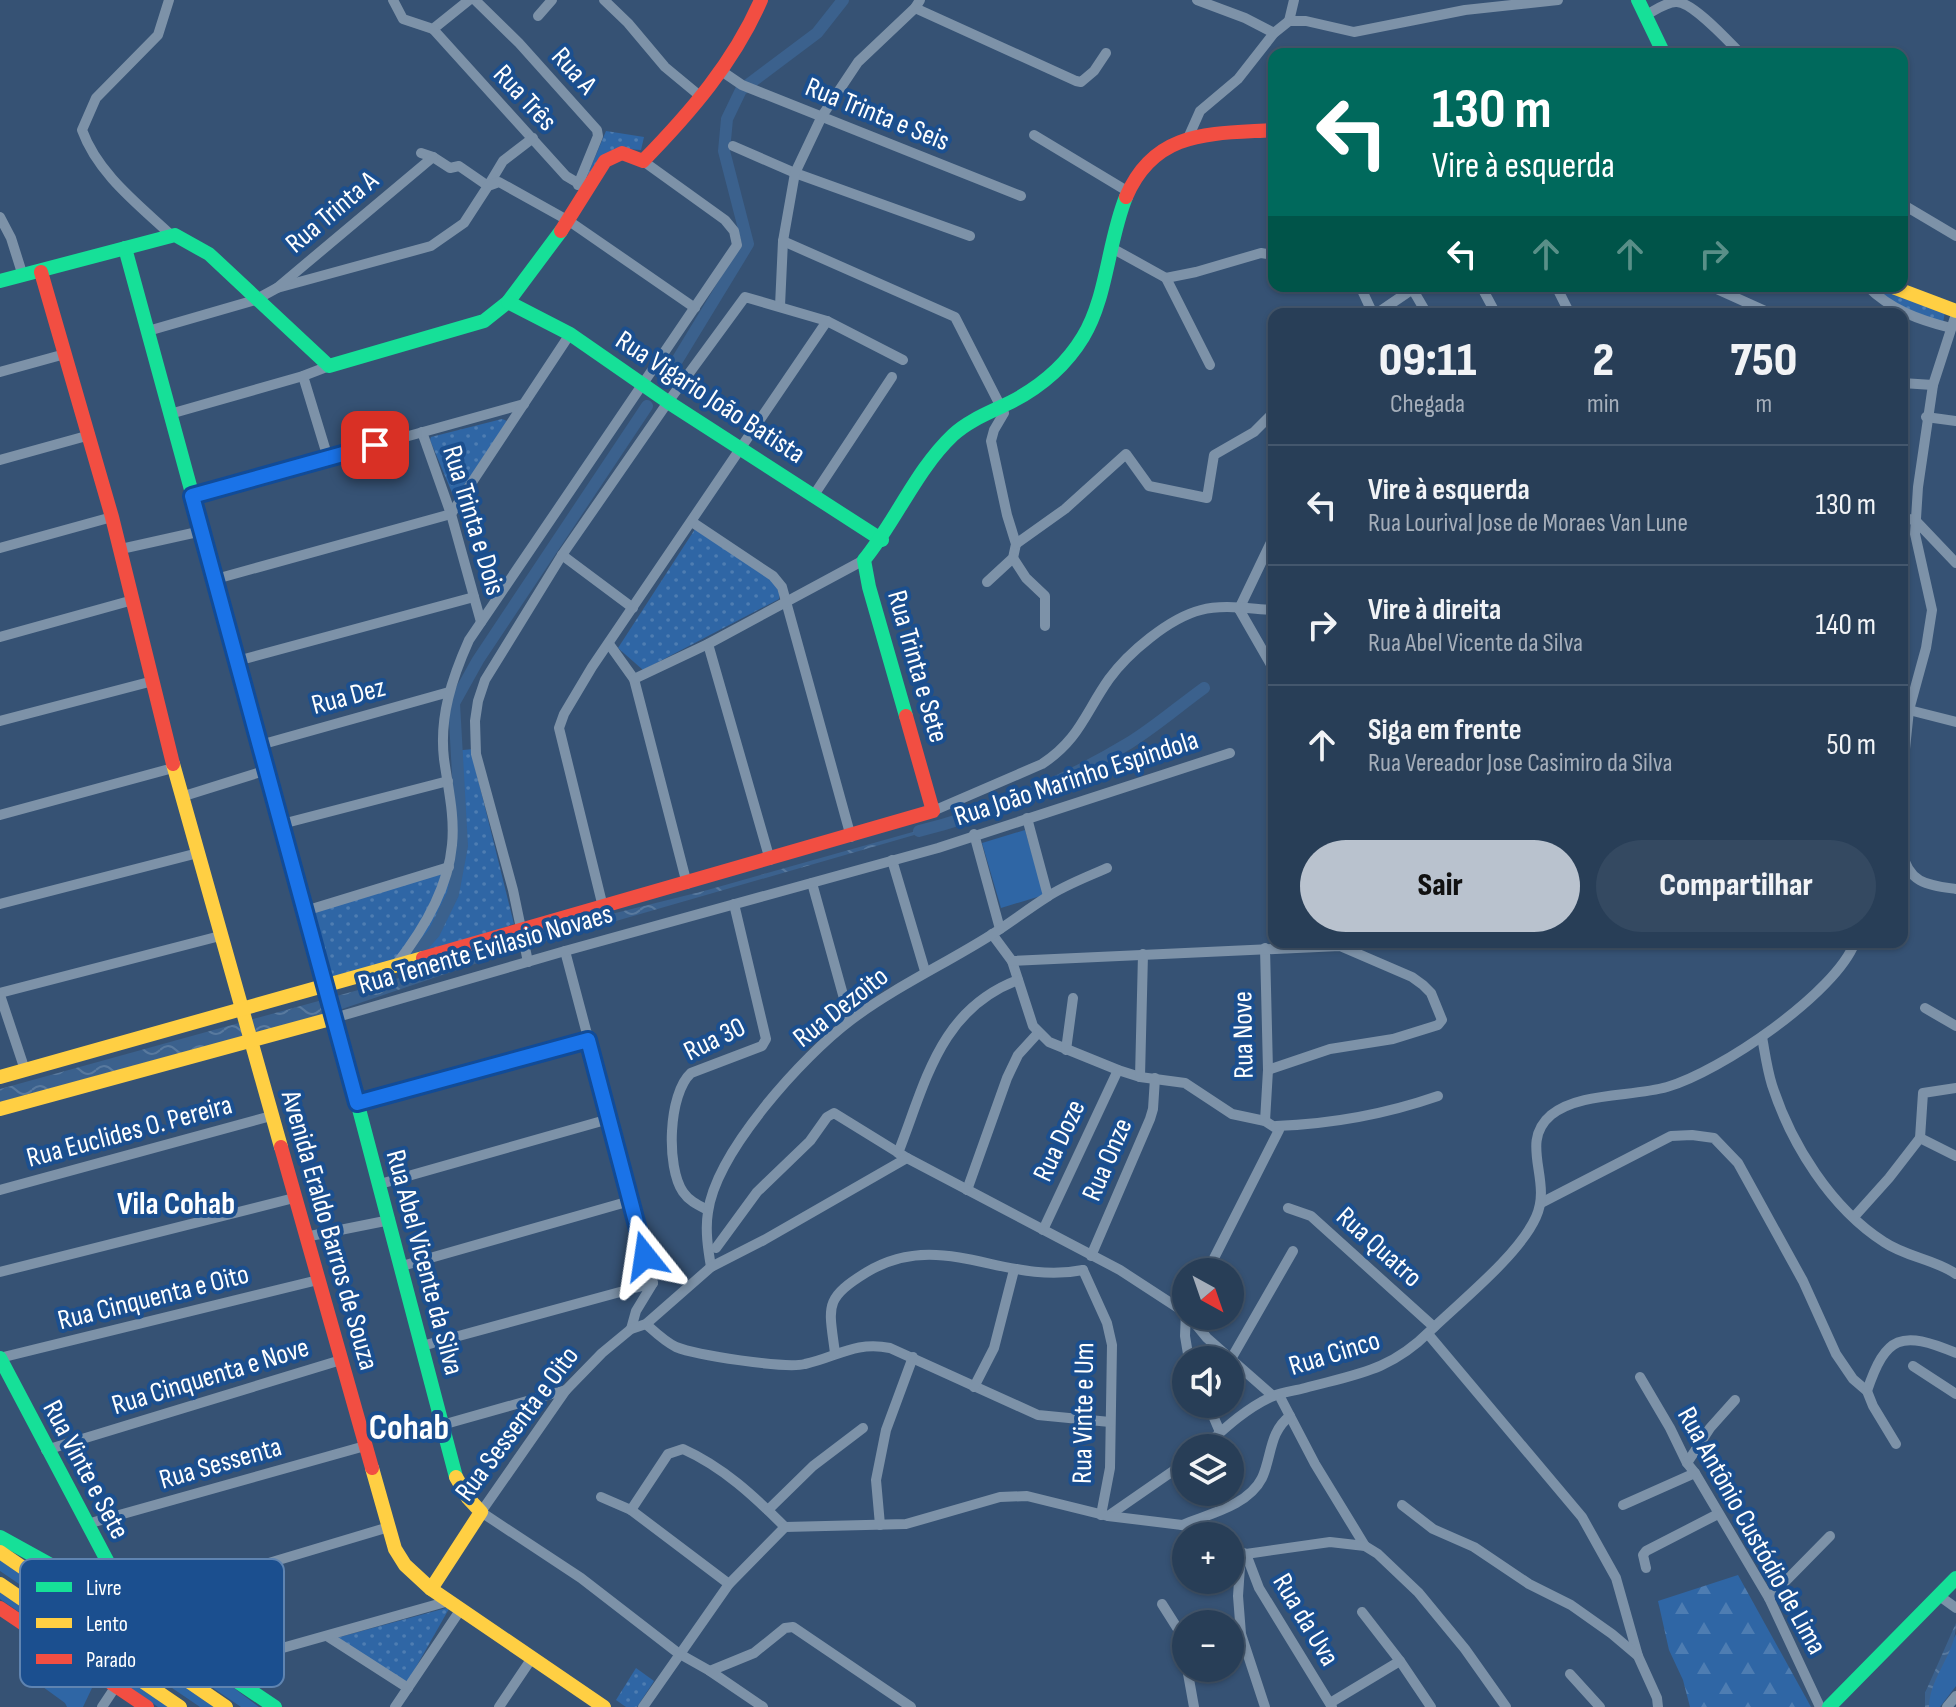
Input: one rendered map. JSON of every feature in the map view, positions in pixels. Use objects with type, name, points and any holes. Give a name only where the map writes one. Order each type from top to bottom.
[{"type":"main road","points":[[0,281],[170,236],[209,254],[329,366],[484,321],[508,302],[569,221],[584,187],[605,161],[622,153],[643,161],[662,142],[720,70],[755,15],[761,0]]},
{"type":"main road","points":[[1638,0],[1661,48]]},
{"type":"main road","points":[[1127,191],[1154,157],[1171,145],[1188,138],[1268,131]]},
{"type":"main road","name":"Rua Trinta e Sete","points":[[933,811],[864,560],[882,540],[948,439],[964,426],[1037,386],[1080,343],[1098,304],[1110,247],[1127,191]]},
{"type":"main road","name":"Rua Abel Vicente da Silva","points":[[125,248],[390,1220],[454,1474],[468,1498],[481,1512]]},
{"type":"main road","points":[[41,272],[121,549],[173,768],[198,853]]},
{"type":"main road","points":[[1905,292],[1956,313]]},
{"type":"main road","name":"Rua Vigario João Batista","points":[[508,302],[570,334],[668,402],[882,540]]},
{"type":"main road","points":[[0,1077],[327,992],[394,967],[933,811]]},
{"type":"main road","name":"Avenida Eraldo Barros de Souza","points":[[198,853],[398,1557],[431,1589],[604,1707]]},
{"type":"main road","name":"Rua Tenente Evilasio Novaes","points":[[0,1109],[333,1016]]},
{"type":"main road","name":"Rua Vinte e Sete","points":[[0,1358],[106,1559]]},
{"type":"main road","name":"Rua Sessenta e Oito","points":[[431,1589],[481,1512]]},
{"type":"main road","points":[[0,1537],[40,1559]]},
{"type":"main road","points":[[0,1552],[20,1566]]},
{"type":"main road","points":[[1829,1707],[1956,1578]]},
{"type":"main road","points":[[0,1584],[20,1598]]},
{"type":"main road","points":[[0,1608],[20,1621]]},
{"type":"main road","points":[[117,1687],[147,1707]]},
{"type":"main road","points":[[151,1687],[180,1707]]},
{"type":"main road","points":[[197,1687],[226,1707]]},
{"type":"main road","points":[[245,1687],[275,1707]]},
{"type":"street","points":[[169,0],[158,35],[96,98],[82,130],[88,145],[113,180],[170,236]]},
{"type":"street","points":[[393,0],[403,19],[433,29],[472,0]]},
{"type":"street","name":"Rua A","points":[[472,0],[519,43],[597,130],[584,187]]},
{"type":"street","points":[[538,16],[552,0]]},
{"type":"street","points":[[604,0],[665,67],[700,96]]},
{"type":"street","points":[[1197,0],[1274,33]]},
{"type":"street","points":[[1188,138],[1198,113],[1238,79],[1274,33],[1289,21],[1294,0]]},
{"type":"street","points":[[1289,21],[1306,21],[1354,32],[1465,5],[1558,0]]},
{"type":"street","points":[[1646,15],[1672,2],[1681,3],[1735,48]]},
{"type":"street","points":[[780,306],[783,241],[795,173],[822,116],[858,62],[918,4],[1076,81],[1081,82],[1094,71],[1106,53]]},
{"type":"street","name":"Rua Três","points":[[433,29],[566,176],[584,187]]},
{"type":"street","name":"Rua Trinta e Seis","points":[[720,70],[745,87],[1021,196]]},
{"type":"street","points":[[1034,135],[1127,191]]},
{"type":"street","points":[[277,288],[431,246],[464,223],[503,161],[533,138]]},
{"type":"street","points":[[733,146],[795,173],[970,236]]},
{"type":"street","points":[[421,153],[450,168],[459,166],[488,186]]},
{"type":"street","name":"Rua Trinta A","points":[[148,331],[256,299],[277,288],[433,157]]},
{"type":"street","points":[[394,967],[426,919],[449,867],[453,830],[443,737],[449,692],[456,668],[481,622],[734,251],[737,240],[725,220],[643,161]]},
{"type":"street","points":[[488,186],[494,182],[504,183],[569,221],[695,308]]},
{"type":"street","points":[[1908,208],[1956,236]]},
{"type":"street","points":[[0,217],[11,238],[23,276]]},
{"type":"street","points":[[783,241],[955,317],[1003,415],[991,441],[1016,544],[1013,558],[987,582]]},
{"type":"street","points":[[1110,247],[1166,278],[1210,365]]},
{"type":"street","points":[[1166,278],[1248,256],[1268,254]]},
{"type":"street","points":[[313,258],[326,275]]},
{"type":"street","points":[[1384,308],[1409,292]]},
{"type":"street","points":[[1723,292],[1759,308]]},
{"type":"street","points":[[1874,292],[1895,308]]},
{"type":"street","points":[[528,962],[476,754],[475,721],[485,680],[562,555],[745,297],[827,321],[903,360]]},
{"type":"street","points":[[1908,714],[1926,648],[1932,610],[1915,534],[1926,417],[1956,313]]},
{"type":"street","points":[[1908,316],[1951,328]]},
{"type":"street","points":[[603,907],[559,728],[571,702],[609,644],[827,321]]},
{"type":"street","points":[[216,579],[451,514],[570,334]]},
{"type":"street","points":[[0,372],[65,354]]},
{"type":"street","points":[[170,414],[329,366]]},
{"type":"street","points":[[303,376],[328,458]]},
{"type":"street","points":[[814,495],[892,377]]},
{"type":"street","points":[[1908,383],[1933,385]]},
{"type":"street","points":[[192,496],[524,404]]},
{"type":"street","points":[[1926,417],[1956,421]]},
{"type":"street","points":[[1016,544],[1065,509],[1126,454],[1149,486],[1207,498],[1214,455],[1254,432],[1268,418]]},
{"type":"street","name":"Rua Trinta e Dois","points":[[422,432],[451,514],[481,622]]},
{"type":"street","points":[[0,460],[90,435]]},
{"type":"street","points":[[0,548],[112,517]]},
{"type":"street","points":[[1908,519],[1915,520],[1956,563]]},
{"type":"street","points":[[692,522],[773,576],[782,587],[851,837]]},
{"type":"street","points":[[121,549],[202,531]]},
{"type":"street","points":[[1239,609],[1268,549]]},
{"type":"street","points":[[562,555],[633,608]]},
{"type":"street","points":[[1013,558],[1026,578],[1045,596],[1045,626]]},
{"type":"street","points":[[634,679],[708,644],[864,560]]},
{"type":"street","points":[[237,661],[474,597]]},
{"type":"street","points":[[0,637],[133,600]]},
{"type":"street","points":[[933,811],[1042,764],[1058,754],[1082,727],[1110,679],[1130,656],[1182,617],[1212,608],[1268,610]]},
{"type":"street","points":[[1239,609],[1268,660]]},
{"type":"street","points":[[609,644],[634,679],[687,884]]},
{"type":"street","points":[[708,644],[770,860]]},
{"type":"street","points":[[0,721],[153,681]]},
{"type":"street","name":"Rua Dez","points":[[260,745],[449,692]]},
{"type":"street","points":[[1909,710],[1956,722]]},
{"type":"street","name":"Rua João Marinho Espindola","points":[[938,848],[1230,753]]},
{"type":"street","points":[[0,815],[173,768]]},
{"type":"street","points":[[181,797],[267,770]]},
{"type":"street","points":[[282,824],[448,781]]},
{"type":"street","points":[[1027,818],[1048,896]]},
{"type":"street","points":[[974,834],[996,931],[1012,961],[1033,1026],[1049,1042],[1140,1077],[1185,1083],[1232,1114],[1265,1121],[1278,1128],[1320,1124],[1408,1106],[1438,1096]]},
{"type":"street","name":"Rua Tenente Evilasio Novaes","points":[[333,1016],[938,848]]},
{"type":"street","points":[[0,904],[198,853]]},
{"type":"street","points":[[892,860],[925,971]]},
{"type":"street","points":[[305,911],[449,867]]},
{"type":"street","name":"Rua Dezoito","points":[[711,1267],[707,1244],[708,1210],[721,1171],[742,1138],[791,1077],[850,1020],[1048,896],[1107,868]]},
{"type":"street","points":[[1908,868],[1921,882],[1956,889]]},
{"type":"street","points":[[812,883],[850,1020]]},
{"type":"street","name":"Rua 30","points":[[708,1210],[688,1198],[676,1176],[673,1120],[683,1082],[691,1073],[762,1046],[766,1039],[734,904]]},
{"type":"street","points":[[25,1070],[0,994],[220,936]]},
{"type":"street","name":"Rua Nove","points":[[1265,948],[1268,1070],[1265,1121]]},
{"type":"street","points":[[1012,961],[1268,948]]},
{"type":"street","points":[[1268,1070],[1330,1049],[1393,1039],[1438,1025],[1442,1020],[1431,993],[1423,985],[1346,948]]},
{"type":"street","points":[[1852,948],[1838,972],[1827,983],[1762,1037],[1722,1064],[1669,1087],[1623,1096],[1581,1099],[1551,1115],[1540,1126],[1535,1139],[1542,1180],[1541,1203],[1671,1136],[1714,1138],[1738,1163],[1803,1281],[1836,1354],[1853,1379],[1867,1391],[1896,1444]]},
{"type":"street","points":[[565,951],[653,1283],[636,1311],[631,1329]]},
{"type":"street","points":[[1140,1077],[1143,954]]},
{"type":"street","points":[[903,1156],[940,1044],[956,1022],[997,988],[1018,980]]},
{"type":"street","points":[[1066,1050],[1073,998]]},
{"type":"street","points":[[1925,1008],[1956,1026]]},
{"type":"street","points":[[967,1190],[1007,1078],[1018,1055],[1038,1033]]},
{"type":"street","points":[[1762,1037],[1772,1084],[1804,1154],[1828,1190],[1881,1241],[1906,1255],[1948,1268],[1956,1274]]},
{"type":"street","points":[[357,1103],[588,1040]]},
{"type":"street","name":"Rua Doze","points":[[1043,1230],[1118,1070]]},
{"type":"street","name":"Rua Onze","points":[[1083,1270],[1150,1119],[1155,1078]]},
{"type":"street","points":[[1854,1217],[1920,1138],[1923,1093],[1956,1088]]},
{"type":"street","points":[[716,1248],[757,1192],[834,1113],[903,1156],[1137,1280],[1172,1303]]},
{"type":"street","name":"Rua Euclides O. Pereira","points":[[0,1190],[271,1116]]},
{"type":"street","points":[[380,1184],[609,1119]]},
{"type":"street","points":[[1214,1258],[1278,1128]]},
{"type":"street","points":[[1920,1138],[1956,1156]]},
{"type":"street","name":"Rua Sessenta e Oito","points":[[481,1512],[566,1390],[631,1329],[646,1324],[711,1267],[764,1240],[903,1156]]},
{"type":"street","points":[[0,1272],[294,1198]]},
{"type":"street","points":[[402,1266],[630,1201]]},
{"type":"street","name":"Rua Cinco","points":[[1220,1432],[1246,1411],[1276,1395],[1383,1367],[1431,1330],[1521,1240],[1536,1218],[1541,1203]]},
{"type":"street","name":"Rua Quatro","points":[[1288,1208],[1311,1216],[1431,1330],[1582,1517],[1616,1578],[1638,1656],[1658,1707]]},
{"type":"street","points":[[305,1237],[390,1220]]},
{"type":"street","points":[[1238,1346],[1293,1251]]},
{"type":"street","points":[[835,1353],[830,1313],[835,1297],[848,1284],[884,1263],[909,1255],[937,1253],[1047,1275],[1083,1270]]},
{"type":"street","points":[[974,1387],[994,1348],[1014,1270]]},
{"type":"street","name":"Rua Vinte e Um","points":[[1083,1270],[1107,1323],[1112,1345],[1110,1468],[1105,1516]]},
{"type":"street","name":"Rua Cinquenta e Oito","points":[[0,1358],[318,1280]]},
{"type":"street","points":[[422,1346],[653,1283]]},
{"type":"street","points":[[646,1324],[677,1347],[784,1367],[806,1364],[854,1347],[876,1345],[913,1357],[1038,1415],[1110,1422]]},
{"type":"street","points":[[1201,1330],[1216,1346]]},
{"type":"street","points":[[1867,1391],[1877,1363],[1893,1344],[1915,1340],[1956,1353]]},
{"type":"street","points":[[880,1525],[876,1480],[899,1388],[913,1357]]},
{"type":"street","name":"Rua Cinquenta e Nove","points":[[46,1450],[341,1360]]},
{"type":"street","points":[[1913,1366],[1956,1394]]},
{"type":"street","points":[[1244,1369],[1276,1395],[1365,1546]]},
{"type":"street","name":"Rua Antônio Custódio de Lima","points":[[1640,1377],[1687,1463],[1769,1598],[1820,1707]]},
{"type":"street","points":[[442,1425],[566,1390]]},
{"type":"street","points":[[1687,1463],[1710,1428],[1735,1400]]},
{"type":"street","points":[[1189,1522],[1233,1504],[1255,1488],[1274,1434],[1290,1416]]},
{"type":"street","points":[[1214,1418],[1220,1432]]},
{"type":"street","points":[[768,1510],[813,1466],[863,1428]]},
{"type":"street","name":"Rua Sessenta","points":[[87,1524],[365,1446]]},
{"type":"street","points":[[631,1510],[668,1454],[683,1449],[709,1461],[785,1527]]},
{"type":"street","points":[[1105,1516],[1172,1471]]},
{"type":"street","points":[[1623,1505],[1695,1473]]},
{"type":"street","points":[[643,1707],[729,1584],[785,1527],[906,1524],[1000,1497],[1014,1496],[1105,1516],[1172,1524]]},
{"type":"street","points":[[601,1497],[631,1510],[729,1584]]},
{"type":"street","points":[[1402,1505],[1433,1529],[1474,1547],[1529,1584],[1587,1616],[1638,1656]]},
{"type":"street","points":[[481,1512],[581,1578],[678,1653],[763,1707]]},
{"type":"street","points":[[1646,1568],[1643,1555],[1646,1551],[1718,1514]]},
{"type":"street","points":[[282,1559],[389,1527]]},
{"type":"street","points":[[1769,1598],[1830,1536]]},
{"type":"street","points":[[1244,1550],[1318,1542],[1365,1546],[1378,1554],[1418,1592],[1465,1649],[1506,1707]]},
{"type":"street","name":"Rua da Uva","points":[[1244,1560],[1331,1705]]},
{"type":"street","points":[[1238,1594],[1241,1634],[1265,1707]]},
{"type":"street","points":[[1938,1595],[1955,1608]]},
{"type":"street","points":[[1162,1604],[1172,1620]]},
{"type":"street","points":[[284,1648],[455,1605]]},
{"type":"street","points":[[395,1707],[455,1605]]},
{"type":"street","points":[[1362,1612],[1431,1707]]},
{"type":"street","points":[[710,1671],[754,1653],[785,1628],[793,1627],[911,1707]]},
{"type":"street","points":[[327,1636],[408,1688]]},
{"type":"street","points":[[499,1707],[532,1658]]},
{"type":"street","points":[[1331,1705],[1400,1661]]},
{"type":"street","points":[[1570,1674],[1600,1707]]},
{"type":"street","points":[[1190,1682],[1194,1707]]},
{"type":"street","points":[[102,1707],[115,1687]]},
{"type":"street","points":[[1947,1707],[1956,1696]]},
{"type":"green space","points":[[606,131],[644,137],[641,150],[629,149],[590,177],[587,176]]},
{"type":"green space","points":[[1869,292],[1897,292],[1945,312],[1942,328],[1908,319],[1908,308],[1891,308]]},
{"type":"green space","points":[[502,419],[507,421],[457,497],[453,495],[431,437]]},
{"type":"green space","points":[[697,526],[780,584],[779,599],[643,670],[618,648]]},
{"type":"green space","points":[[474,749],[473,759],[514,924],[333,983],[308,911],[452,870],[466,824],[452,751]]},
{"type":"green space","points":[[1025,830],[1044,895],[1001,908],[982,843]]},
{"type":"green space","points":[[0,1560],[20,1573],[20,1585],[0,1571]]},
{"type":"green space","points":[[1738,1575],[1811,1707],[1690,1707],[1683,1680],[1669,1650],[1658,1601]]},
{"type":"green space","points":[[0,1587],[20,1601],[20,1613],[0,1599]]},
{"type":"green space","points":[[450,1607],[407,1683],[336,1638]]},
{"type":"green space","points":[[1956,1634],[1956,1686],[1940,1707],[1925,1707],[1925,1693]]},
{"type":"green space","points":[[636,1668],[654,1681],[637,1707],[626,1707],[616,1700]]},
{"type":"green space","points":[[43,1687],[92,1688],[83,1707],[67,1707]]},
{"type":"green space","points":[[129,1687],[147,1687],[176,1707],[158,1707]]},
{"type":"green space","points":[[171,1687],[188,1687],[218,1707],[200,1707]]},
{"type":"green space","points":[[212,1687],[232,1687],[259,1707],[241,1707]]},
{"type":"water","points":[[934,826],[935,829],[519,949],[339,1010],[0,1102],[0,1089],[362,989],[446,964],[471,952],[515,938],[704,891]]},
{"type":"water","points":[[1956,1623],[1952,1645],[1934,1685],[1929,1707],[1925,1707],[1925,1693]]},
{"type":"waterway","points":[[667,377],[748,244],[724,151],[727,119],[741,90],[817,33],[843,0]]},
{"type":"waterway","points":[[418,951],[434,933],[453,894],[462,846],[454,703],[478,660],[647,406]]},
{"type":"waterway","points":[[919,831],[1000,805],[1080,770],[1139,737],[1204,688]]},
{"type":"traffic: fast","points":[[1638,0],[1661,48]]},
{"type":"traffic: fast","points":[[906,716],[864,560],[928,464],[953,435],[1032,389],[1052,374],[1076,347],[1097,305],[1126,197]]},
{"type":"traffic: fast","points":[[0,281],[175,235],[209,254],[329,366],[484,321],[508,302],[561,231]]},
{"type":"traffic: fast","points":[[125,248],[225,614]]},
{"type":"traffic: fast","points":[[508,302],[570,334],[668,402],[882,540]]},
{"type":"traffic: fast","points":[[330,999],[456,1477]]},
{"type":"traffic: fast","points":[[0,1358],[106,1559]]},
{"type":"traffic: fast","points":[[0,1537],[40,1559]]},
{"type":"traffic: fast","points":[[1829,1707],[1956,1578]]},
{"type":"traffic: fast","points":[[245,1687],[275,1707]]},
{"type":"traffic: slow","points":[[1906,292],[1956,311]]},
{"type":"traffic: slow","points":[[225,614],[330,999]]},
{"type":"traffic: slow","points":[[173,764],[281,1147]]},
{"type":"traffic: slow","points":[[0,1077],[423,958]]},
{"type":"traffic: slow","points":[[0,1109],[334,1018]]},
{"type":"traffic: slow","points":[[372,1468],[395,1549],[405,1565],[431,1589],[604,1707]]},
{"type":"traffic: slow","points":[[431,1589],[481,1512],[468,1498],[456,1477]]},
{"type":"traffic: slow","points":[[0,1552],[20,1566]]},
{"type":"traffic: slow","points":[[0,1584],[20,1598]]},
{"type":"traffic: slow","points":[[151,1687],[180,1707]]},
{"type":"traffic: slow","points":[[197,1687],[226,1707]]},
{"type":"traffic: jam","points":[[561,231],[605,161],[622,153],[643,161],[710,86],[738,45],[761,0]]},
{"type":"traffic: jam","points":[[1126,197],[1152,158],[1169,147],[1207,135],[1268,130]]},
{"type":"traffic: jam","points":[[41,272],[112,517],[173,764]]},
{"type":"traffic: jam","points":[[423,958],[933,811],[906,716]]},
{"type":"traffic: jam","points":[[281,1147],[372,1468]]},
{"type":"traffic: jam","points":[[0,1608],[20,1621]]},
{"type":"traffic: jam","points":[[117,1687],[147,1707]]},
{"type":"district","name":"Vila Cohab","points":[[176,1203]]},
{"type":"district","name":"Cohab","points":[[409,1426]]},
{"type":"route","points":[[375,445],[192,496],[357,1103],[588,1040],[645,1256]]}]
